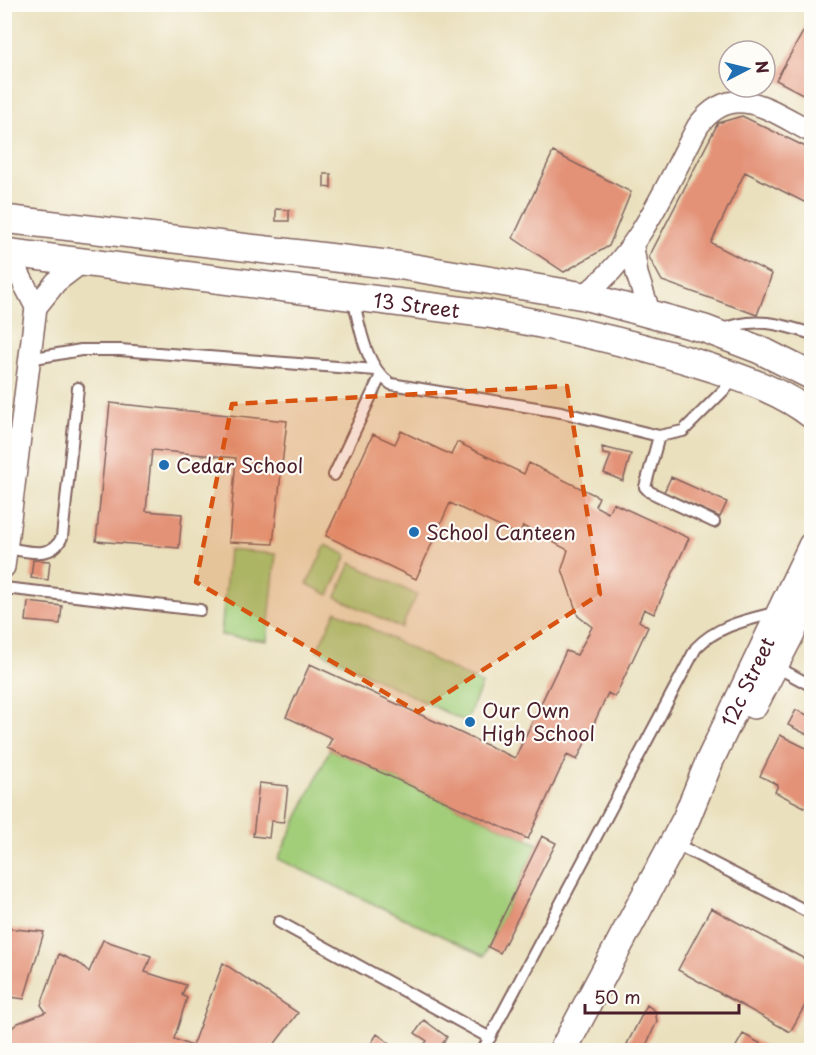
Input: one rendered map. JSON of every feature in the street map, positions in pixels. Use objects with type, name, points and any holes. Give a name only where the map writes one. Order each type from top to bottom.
[{"type":"street","points":[[585,296],[615,269],[633,247],[698,126],[710,111],[728,102],[747,101],[812,132]]},
{"type":"street","name":"13 Street","points":[[4,219],[415,267],[585,296],[649,311],[715,333],[760,350],[812,376]]},
{"type":"street","points":[[633,247],[637,274],[649,311]]},
{"type":"street","points":[[4,253],[36,307]]},
{"type":"street","name":"13 Street","points":[[4,253],[489,314],[557,326],[678,357],[737,377],[786,398],[812,415]]},
{"type":"street","points":[[6,558],[36,307],[56,282],[81,263]]},
{"type":"street","name":"12c Street","points":[[563,1050],[686,819],[702,778],[778,612],[812,546]]},
{"type":"street","name":"12c Street","points":[[686,819],[713,783],[812,592]]},
{"type":"lane","points":[[352,298],[363,340],[378,374],[391,384],[561,412],[658,436],[683,431],[737,377]]},
{"type":"lane","points":[[715,333],[741,323],[761,322],[781,324],[812,334]]},
{"type":"lane","points":[[29,359],[81,350],[120,350],[378,374]]},
{"type":"lane","points":[[334,475],[378,374]]},
{"type":"lane","points":[[6,558],[46,552],[58,544],[62,537],[78,388]]},
{"type":"lane","points":[[658,436],[645,487],[650,492],[714,522]]},
{"type":"lane","points":[[4,588],[200,609]]},
{"type":"lane","points":[[483,1050],[696,648],[720,629],[778,612]]},
{"type":"lane","points":[[775,666],[812,686]]},
{"type":"lane","points":[[674,843],[812,914]]},
{"type":"lane","points":[[279,922],[490,1038]]},
{"type":"highlighted area","points":[[567,386],[600,594],[418,712],[196,582],[232,404]]},
{"type":"green space","points":[[326,545],[347,555],[329,595],[307,584]]},
{"type":"green space","points":[[229,550],[276,554],[267,641],[221,635]]},
{"type":"green space","points":[[351,563],[417,595],[401,628],[336,597]]},
{"type":"green space","points":[[336,611],[482,684],[466,722],[317,650]]},
{"type":"green space","points":[[330,749],[538,844],[484,956],[278,859]]},
{"type":"building","points":[[812,16],[812,99],[777,81]]},
{"type":"building","points":[[742,116],[812,150],[812,206],[745,172],[711,243],[772,274],[757,315],[662,281],[649,257],[718,123]]},
{"type":"building","points":[[553,152],[631,192],[609,246],[564,272],[513,238]]},
{"type":"building","points":[[324,174],[331,174],[331,188],[324,187]]},
{"type":"building","points":[[276,209],[289,210],[289,221],[276,221]]},
{"type":"building","points":[[110,403],[287,421],[273,544],[229,542],[236,458],[152,450],[146,511],[182,514],[179,548],[96,541]]},
{"type":"building","points":[[401,431],[451,455],[457,442],[524,474],[529,463],[599,497],[595,506],[608,513],[613,503],[689,538],[654,614],[644,609],[639,621],[648,627],[615,697],[608,693],[577,760],[567,755],[528,839],[327,748],[332,738],[286,717],[310,664],[515,758],[566,651],[577,655],[592,627],[578,616],[562,569],[568,550],[523,526],[519,536],[450,503],[416,579],[326,536],[373,434],[395,444]]},
{"type":"building","points":[[602,447],[631,454],[623,481],[604,473],[611,455],[603,454]]},
{"type":"building","points":[[671,477],[727,502],[720,517],[664,492]]},
{"type":"building","points":[[33,560],[50,561],[48,580],[31,578]]},
{"type":"building","points":[[28,602],[62,606],[60,624],[26,621]]},
{"type":"building","points":[[796,710],[812,717],[812,737],[788,725]]},
{"type":"building","points":[[780,735],[812,751],[812,811],[775,792],[778,785],[760,776]]},
{"type":"building","points":[[259,783],[288,786],[284,822],[271,821],[269,838],[253,836]]},
{"type":"building","points":[[542,836],[556,843],[500,953],[488,947]]},
{"type":"building","points":[[711,908],[812,963],[812,993],[790,1032],[678,970]]},
{"type":"building","points":[[4,928],[44,932],[24,999],[4,996]]},
{"type":"building","points":[[103,940],[151,956],[145,972],[186,985],[182,995],[187,998],[174,1039],[192,1046],[223,963],[298,1013],[270,1050],[4,1050],[4,1034],[18,1023],[46,1012],[41,1005],[59,954],[82,965],[89,972]]},
{"type":"building","points":[[647,1005],[655,1011],[657,1021],[644,1050],[640,1050],[627,1044]]},
{"type":"building","points":[[424,1020],[447,1037],[438,1050],[420,1050],[427,1041],[415,1033]]},
{"type":"building","points":[[377,1034],[399,1050],[367,1050]]},
{"type":"building","points":[[743,1034],[772,1050],[734,1050]]},
{"type":"place","name":"Cedar School","points":[[164,465]]},
{"type":"place","name":"School Canteen","points":[[414,532]]},
{"type":"place","name":"Our Own High School","points":[[470,722]]}]
